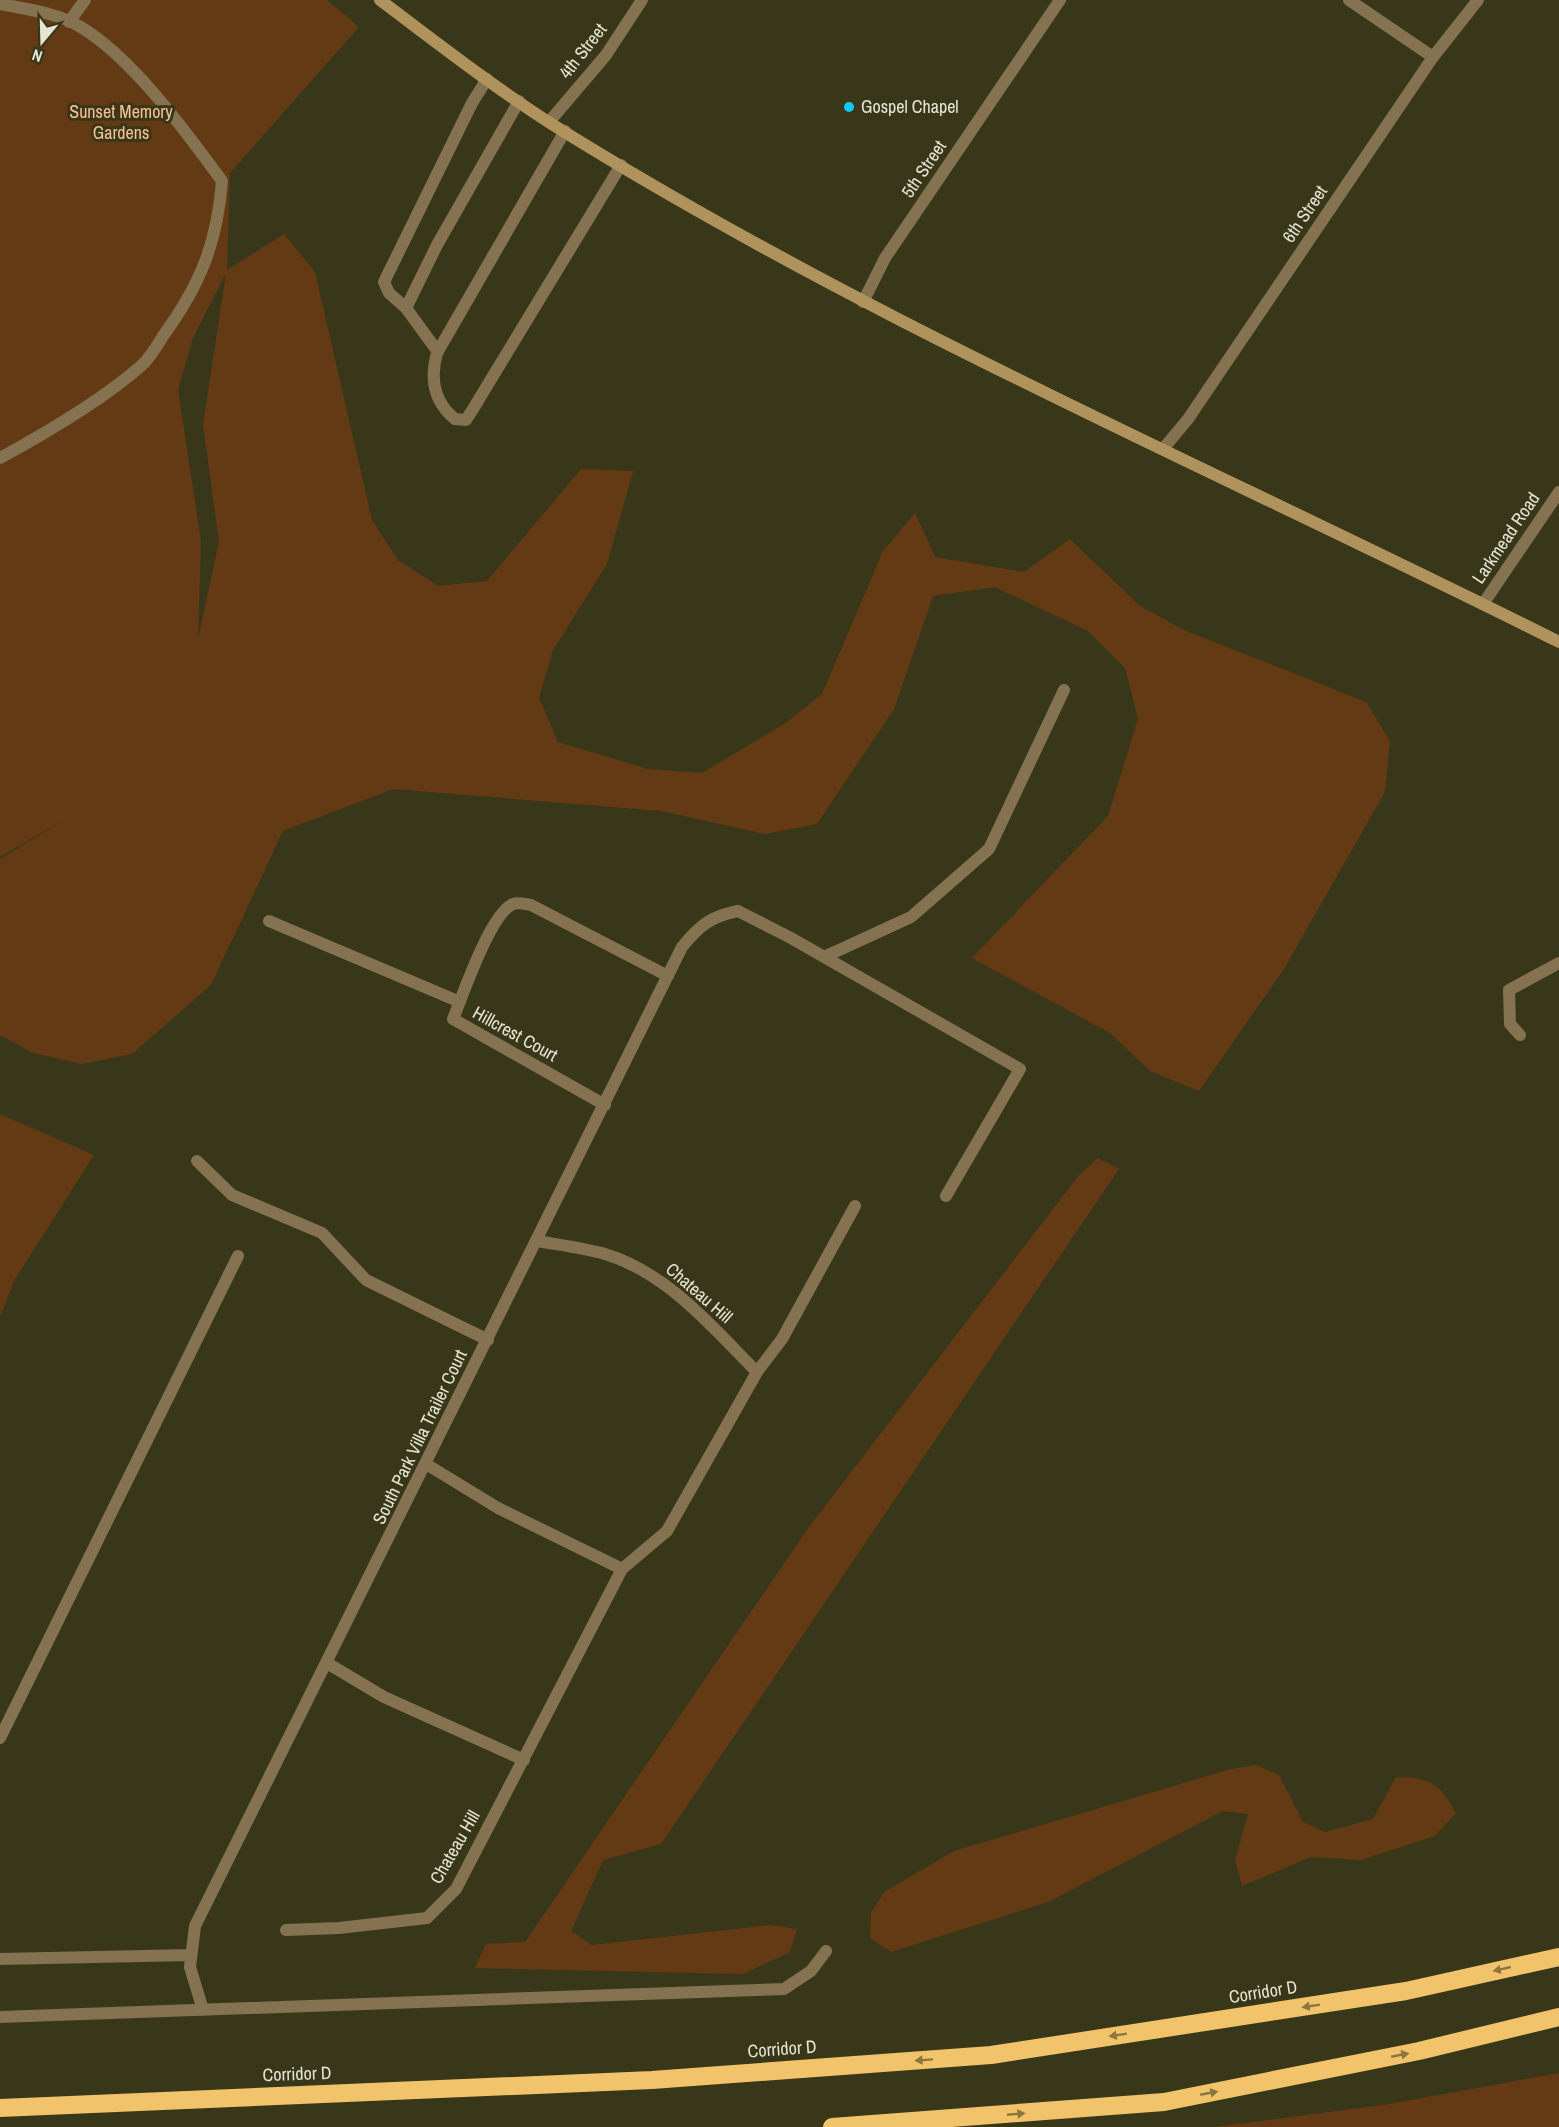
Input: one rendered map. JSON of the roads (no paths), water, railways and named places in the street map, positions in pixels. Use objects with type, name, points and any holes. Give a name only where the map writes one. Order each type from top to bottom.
[{"type":"highway","name":"Corridor D","points":[[0,2108],[651,2080],[991,2055],[1406,1991],[1559,1956]]},
{"type":"highway","points":[[832,2127],[1164,2102],[1419,2051],[1559,2017]]},
{"type":"main road","points":[[380,0],[549,122],[766,250],[863,302],[1559,642]]},
{"type":"street","points":[[69,22],[85,0]]},
{"type":"street","name":"4th Street","points":[[549,122],[606,55],[642,0]]},
{"type":"street","name":"5th Street","points":[[863,302],[885,258],[1060,0]]},
{"type":"street","points":[[1349,0],[1433,57]]},
{"type":"street","name":"6th Street","points":[[1163,449],[1195,409],[1433,57],[1478,0]]},
{"type":"street","points":[[0,4],[69,22],[116,51],[196,146],[222,181],[219,218],[207,263],[177,318],[143,365],[48,432],[0,458]]},
{"type":"street","points":[[438,352],[406,308],[389,293],[384,282],[472,103],[487,79]]},
{"type":"street","points":[[406,308],[437,244],[519,101]]},
{"type":"street","points":[[565,131],[438,352],[433,382],[439,401],[455,419],[466,420],[621,165]]},
{"type":"street","name":"Larkmead Road","points":[[1483,604],[1559,492]]},
{"type":"street","points":[[824,957],[910,916],[989,849],[1064,690]]},
{"type":"street","name":"Hillcrest Court","points":[[605,1105],[453,1019],[483,944],[505,909],[514,903],[531,904],[668,976]]},
{"type":"street","name":"South Park Villa Trailer Court","points":[[203,2010],[189,1967],[195,1926],[682,947],[700,925],[718,915],[738,911],[824,957]]},
{"type":"street","points":[[269,921],[460,1002]]},
{"type":"street","points":[[824,957],[1020,1069],[946,1196]]},
{"type":"street","points":[[1520,1035],[1510,1024],[1509,990],[1559,963]]},
{"type":"street","points":[[197,1161],[232,1195],[322,1233],[366,1280],[488,1340]]},
{"type":"street","name":"Chateau Hill","points":[[286,1930],[339,1928],[427,1918],[456,1889],[622,1569],[667,1531],[757,1372],[782,1339],[855,1206]]},
{"type":"street","name":"Chateau Hill","points":[[537,1241],[606,1254],[649,1273],[688,1304],[757,1372]]},
{"type":"street","points":[[0,1738],[238,1256]]},
{"type":"street","points":[[426,1464],[498,1508],[622,1569]]},
{"type":"street","points":[[327,1663],[384,1697],[524,1760]]},
{"type":"street","points":[[0,2017],[784,1989],[811,1971],[826,1951]]},
{"type":"street","points":[[0,1959],[191,1955]]},
{"type":"place","name":"Gospel Chapel","points":[[849,107]]},
{"type":"park label","name":"Sunset Memory Gardens","points":[[121,122]]}]
